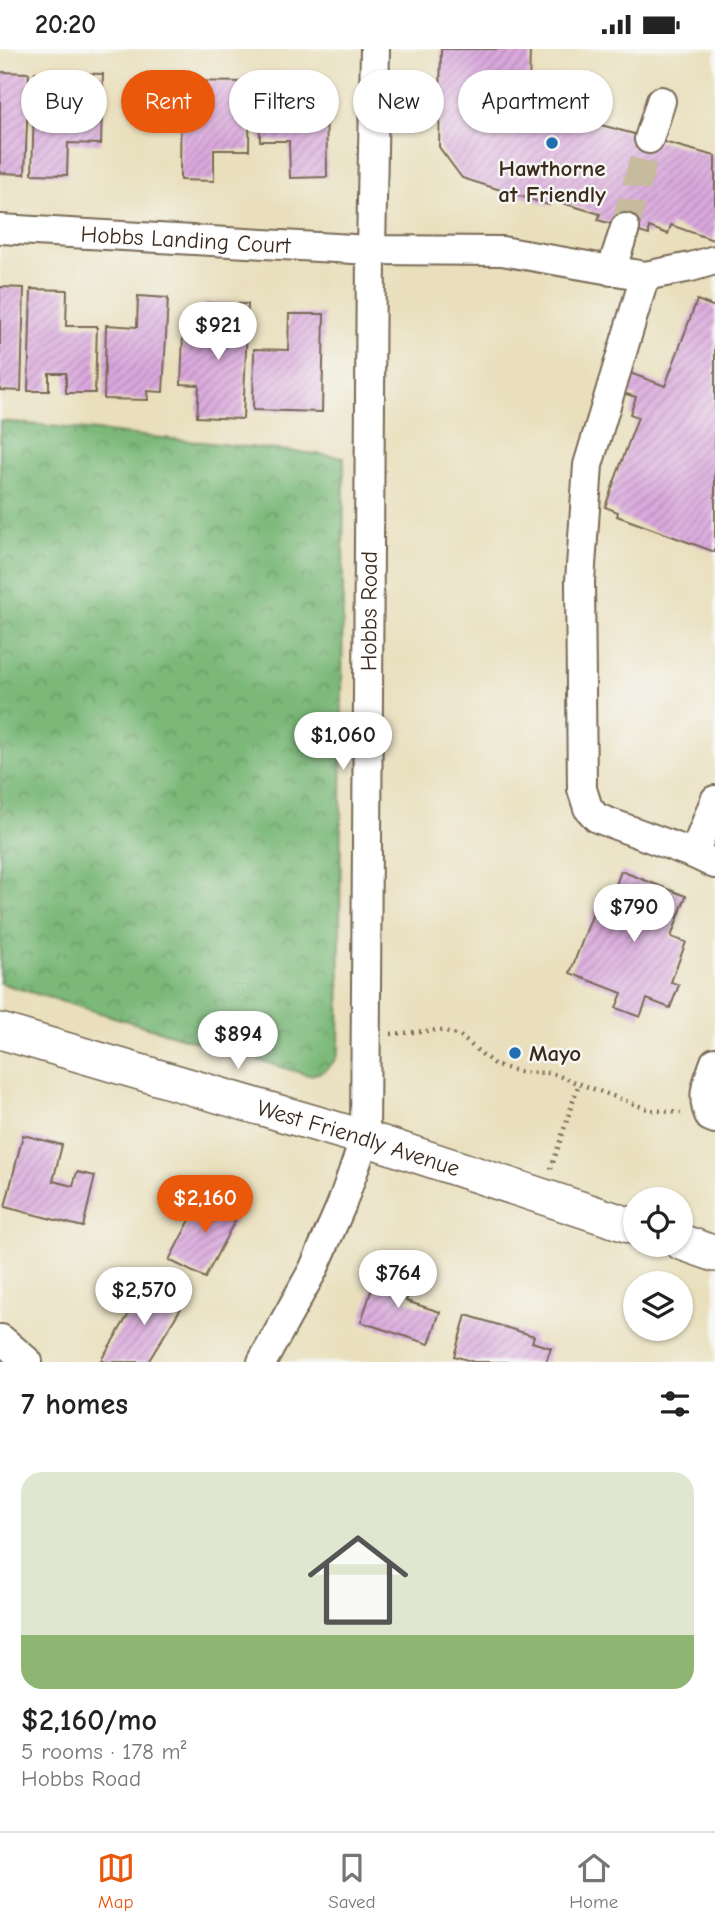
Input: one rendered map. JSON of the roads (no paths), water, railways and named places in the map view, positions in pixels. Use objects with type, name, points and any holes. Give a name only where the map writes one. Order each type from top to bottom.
[{"type":"main road","name":"West Friendly Avenue","points":[[0,1031],[365,1138],[623,1223]]},
{"type":"main road","points":[[693,1246],[715,1254]]},
{"type":"street","name":"Hobbs Road","points":[[272,1359],[341,1206],[365,1138],[371,250],[376,49]]},
{"type":"street","points":[[649,139],[661,100]]},
{"type":"street","points":[[611,271],[625,228]]},
{"type":"street","name":"Hobbs Landing Court","points":[[0,229],[371,250],[502,251],[645,276],[715,260]]},
{"type":"street","points":[[645,276],[588,465],[580,581],[582,789],[588,808],[597,818],[704,859],[715,800]]},
{"type":"street","points":[[712,1118],[704,1105],[704,1092],[715,1062]]},
{"type":"street","points":[[1,1339],[28,1362]]},
{"type":"tunnel","points":[[625,228],[649,139]]},
{"type":"place","name":"Hawthorne at Friendly","points":[[552,143]]},
{"type":"place","name":"Mayo","points":[[515,1053]]}]
